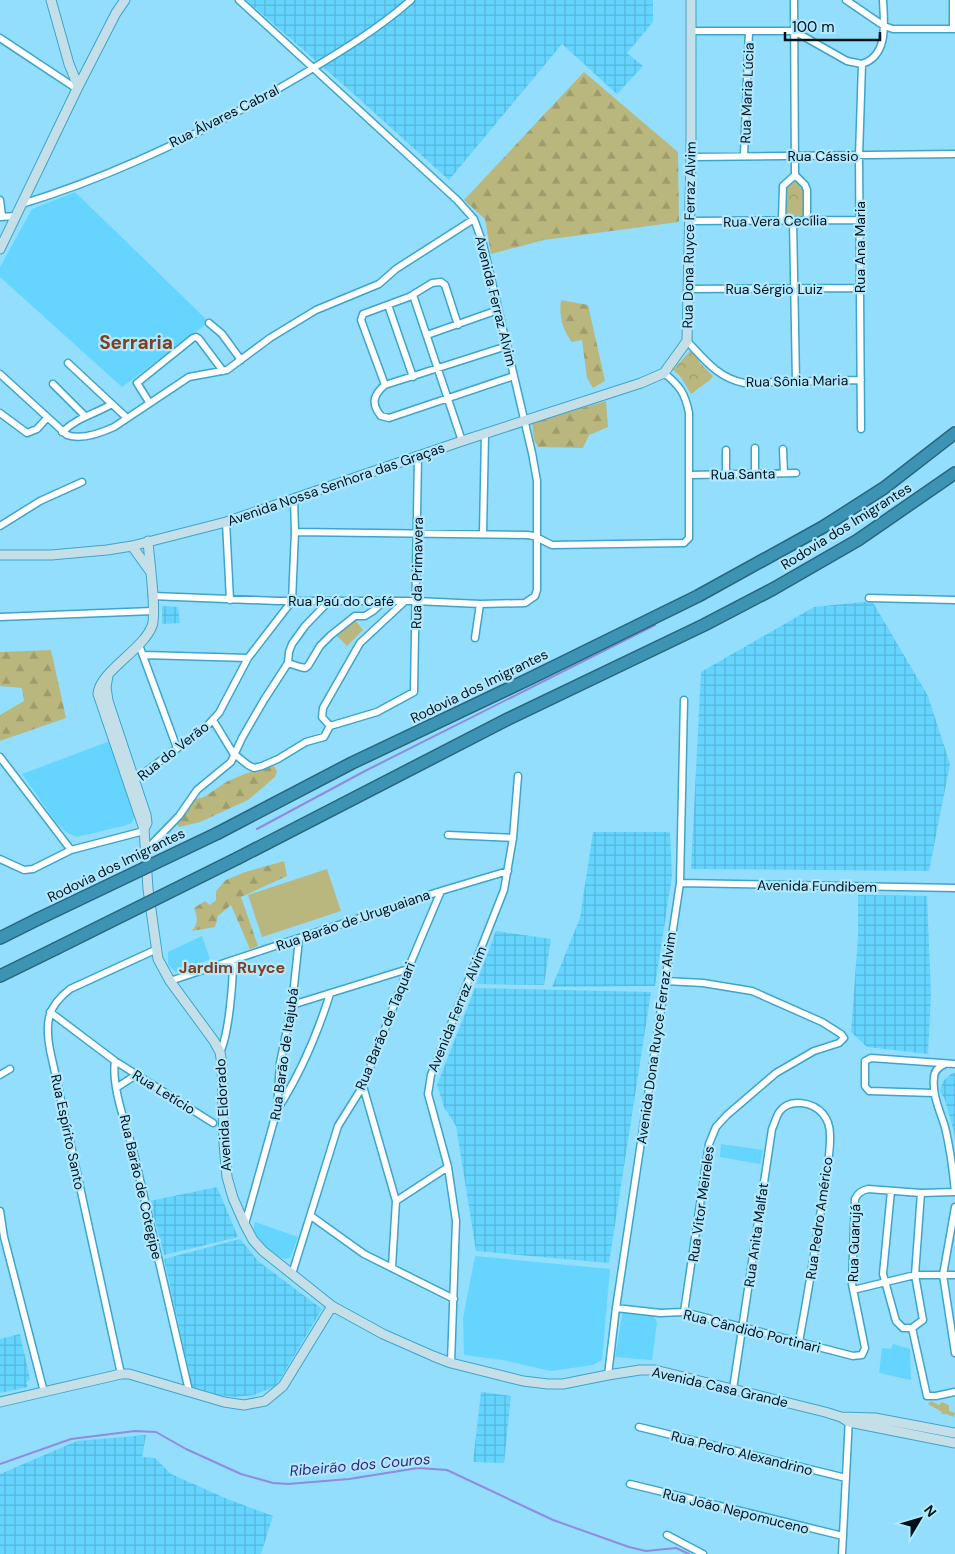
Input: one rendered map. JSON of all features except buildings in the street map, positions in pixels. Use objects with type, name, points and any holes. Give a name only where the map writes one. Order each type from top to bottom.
[{"type":"highway","name":"Rodovia dos Imigrantes","points":[[0,938],[218,833],[352,763],[698,596],[823,528],[884,488],[955,433]]},
{"type":"highway","name":"Rodovia dos Imigrantes","points":[[0,976],[238,858],[508,719],[704,625],[858,540],[955,473]]},
{"type":"main road","points":[[51,0],[69,64],[78,88]]},
{"type":"main road","points":[[1,244],[116,12],[125,0]]},
{"type":"main road","name":"Rua Dona Ruyce Ferraz Alvim","points":[[664,372],[687,341],[691,157],[691,0]]},
{"type":"main road","name":"Avenida Nossa Senhora das Graças","points":[[0,555],[78,553],[132,546],[226,522],[641,382],[664,372]]},
{"type":"main road","name":"Avenida Eldorado","points":[[148,541],[153,611],[152,626],[139,645],[100,684],[98,694],[132,782],[144,830],[148,889],[155,950],[158,960],[170,981],[220,1052],[227,1177],[234,1198],[253,1240],[332,1306],[383,1334],[451,1363]]},
{"type":"main road","points":[[132,546],[150,571]]},
{"type":"main road","points":[[0,1402],[121,1374],[129,1374],[231,1403],[244,1405],[265,1401],[283,1386],[332,1306]]},
{"type":"main road","name":"Avenida Casa Grande","points":[[451,1363],[500,1376],[542,1384],[563,1384],[640,1370],[655,1370],[955,1443]]},
{"type":"main road","name":"Avenida Casa Grande","points":[[847,1418],[874,1418],[955,1433]]},
{"type":"street","name":"Avenida Ferraz Alvim","points":[[239,0],[457,200],[474,220],[483,244],[532,452],[537,481],[537,590],[535,596],[530,600]]},
{"type":"street","points":[[246,6],[252,0]]},
{"type":"street","name":"Rua Álvares Cabral","points":[[22,204],[100,177],[207,128],[313,68],[385,22],[411,0]]},
{"type":"street","points":[[794,0],[795,175],[805,185],[807,190],[806,220]]},
{"type":"street","points":[[846,0],[884,26],[901,30],[954,29],[952,0]]},
{"type":"street","points":[[691,31],[794,31],[847,61],[862,64],[870,62],[878,53],[884,26],[883,0]]},
{"type":"street","name":"Rua Maria Lúcia","points":[[744,155],[749,31]]},
{"type":"street","points":[[0,38],[78,88]]},
{"type":"street","name":"Rua Ana Maria","points":[[861,429],[859,156],[862,64]]},
{"type":"street","name":"Rua Cássio","points":[[691,157],[955,154]]},
{"type":"street","points":[[782,220],[783,186],[795,175]]},
{"type":"street","points":[[0,200],[1,216],[16,216]]},
{"type":"street","points":[[0,374],[62,432],[72,437],[98,433],[114,427],[189,377],[231,368],[270,338],[321,307],[379,284],[396,268],[474,220]]},
{"type":"street","points":[[793,220],[796,381]]},
{"type":"street","name":"Rua Vera Cecília","points":[[690,222],[860,220]]},
{"type":"street","points":[[385,385],[361,317],[363,314],[413,294],[437,281],[444,283],[458,325]]},
{"type":"street","name":"Rua Sérgio Luiz","points":[[689,289],[860,288]]},
{"type":"street","points":[[413,294],[462,441]]},
{"type":"street","points":[[388,305],[413,377]]},
{"type":"street","points":[[427,335],[498,310]]},
{"type":"street","points":[[209,323],[222,334],[241,360]]},
{"type":"street","points":[[149,402],[137,383],[193,338],[199,339],[223,371]]},
{"type":"street","name":"Rua Sônia Maria","points":[[687,341],[713,368],[734,381],[744,383],[861,380]]},
{"type":"street","points":[[507,346],[385,385],[374,398],[377,410],[384,418],[405,413],[514,376]]},
{"type":"street","points":[[68,363],[127,418]]},
{"type":"street","points":[[295,532],[528,535],[552,545],[684,543],[689,538],[689,413],[682,390],[664,372]]},
{"type":"street","points":[[53,384],[85,416]]},
{"type":"street","points":[[62,432],[85,416],[112,404]]},
{"type":"street","points":[[0,413],[27,433],[37,429],[47,418]]},
{"type":"street","points":[[483,534],[485,434]]},
{"type":"street","points":[[755,448],[755,474]]},
{"type":"street","points":[[783,449],[784,474]]},
{"type":"street","points":[[726,450],[726,475]]},
{"type":"street","name":"Rua da Primavera","points":[[330,726],[377,712],[412,694],[415,690],[418,456]]},
{"type":"street","name":"Rua Santa","points":[[690,474],[796,473]]},
{"type":"street","points":[[0,526],[40,501],[82,482]]},
{"type":"street","points":[[292,601],[295,532],[294,499]]},
{"type":"street","points":[[226,522],[230,600]]},
{"type":"street","name":"Rua Paú do Café","points":[[152,596],[230,600],[416,601],[480,604],[518,603],[530,600]]},
{"type":"street","points":[[869,598],[955,600]]},
{"type":"street","name":"Rua do Verão","points":[[132,782],[219,714],[248,658],[292,601]]},
{"type":"street","points":[[146,850],[179,816],[197,790],[231,762],[233,753],[288,662],[292,644],[305,626],[329,601]]},
{"type":"street","points":[[288,662],[300,668],[308,666],[320,646],[331,635],[354,616],[365,616],[373,612],[384,602]]},
{"type":"street","points":[[213,720],[233,753],[251,767],[262,766],[278,759],[306,742],[324,737],[330,726],[322,717],[323,708],[355,649],[404,602]]},
{"type":"street","points":[[475,638],[480,604]]},
{"type":"street","points":[[0,617],[153,611]]},
{"type":"street","points":[[139,645],[177,748]]},
{"type":"street","points":[[144,655],[248,658]]},
{"type":"street","name":"Avenida Dona Ruyce Ferraz Alvim","points":[[608,1375],[616,1308],[680,883],[684,700]]},
{"type":"street","points":[[0,757],[71,850]]},
{"type":"street","name":"Avenida Ferraz Alvim","points":[[451,1363],[456,1221],[448,1167],[430,1100],[429,1080],[497,910],[508,871],[513,838],[518,776]]},
{"type":"street","points":[[0,859],[24,870],[32,869],[71,850],[144,830]]},
{"type":"street","points":[[448,835],[513,838]]},
{"type":"street","name":"Rua Barão de Uruguaiana","points":[[170,981],[440,891],[508,871]]},
{"type":"street","name":"Avenida Fundibem","points":[[680,883],[955,888]]},
{"type":"street","name":"Rua Barão de Taquari","points":[[292,1274],[338,1126],[363,1086],[440,891]]},
{"type":"street","name":"Rua Barão de Itajubá","points":[[245,1225],[277,1110],[280,1064],[292,1005],[299,939]]},
{"type":"street","points":[[115,1061],[50,1012],[60,996],[70,989],[155,950]]},
{"type":"street","points":[[220,1052],[225,1039],[233,976],[233,961]]},
{"type":"street","points":[[292,1005],[408,969]]},
{"type":"street","name":"Rua Vitor Meireles","points":[[665,981],[741,988],[764,996],[822,1022],[841,1034],[844,1040],[814,1051],[776,1073],[732,1110],[716,1127],[709,1144],[684,1312]]},
{"type":"street","points":[[277,1110],[295,1080],[317,1035],[330,994]]},
{"type":"street","name":"Rua Espírito Santo","points":[[50,1012],[47,1025],[50,1050],[121,1374]]},
{"type":"street","points":[[934,1094],[869,1091],[865,1086],[865,1063],[867,1059],[871,1058],[955,1064]]},
{"type":"street","name":"Rua Letício","points":[[115,1061],[213,1123]]},
{"type":"street","name":"Rua Barão de Cotegipe","points":[[115,1061],[113,1072],[116,1088],[133,1151],[189,1392]]},
{"type":"street","points":[[945,1064],[938,1068],[934,1075],[934,1094],[948,1142],[955,1192]]},
{"type":"street","points":[[0,1075],[10,1069]]},
{"type":"street","points":[[116,1088],[136,1075]]},
{"type":"street","points":[[363,1086],[396,1201],[392,1267]]},
{"type":"street","name":"Rua Anita Malfat","points":[[733,1389],[772,1129],[780,1110],[787,1105],[799,1102],[807,1104]]},
{"type":"street","name":"Rua Pedro Américo","points":[[800,1342],[830,1141],[828,1123],[824,1114],[817,1108],[807,1104]]},
{"type":"street","points":[[396,1201],[448,1167]]},
{"type":"street","name":"Rua Guarujá","points":[[858,1356],[862,1355],[865,1348],[853,1290],[855,1199],[859,1192],[863,1190],[921,1193],[955,1192]]},
{"type":"street","points":[[891,1192],[883,1266],[884,1282],[897,1323],[903,1328],[912,1328],[923,1320],[915,1275],[921,1193]]},
{"type":"street","points":[[955,1207],[943,1275],[955,1353]]},
{"type":"street","points":[[0,1211],[4,1237],[44,1392]]},
{"type":"street","points":[[311,1216],[364,1254],[454,1298]]},
{"type":"street","points":[[853,1290],[915,1275],[955,1275]]},
{"type":"street","name":"Rua Cândido Portinari","points":[[616,1308],[660,1313],[684,1312],[858,1356]]},
{"type":"street","points":[[912,1328],[927,1396],[955,1392]]},
{"type":"street","points":[[842,1554],[847,1418]]},
{"type":"street","name":"Rua Pedro Alexandrino","points":[[639,1427],[846,1478]]},
{"type":"street","name":"Rua João Nepomuceno","points":[[630,1484],[843,1536]]},
{"type":"street","points":[[668,1535],[703,1554]]},
{"type":"shaded area","points":[[246,0],[653,0],[653,22],[627,53],[643,66],[617,94],[562,44],[449,180]]},
{"type":"shaded area","points":[[75,192],[209,322],[122,387],[0,277],[0,267],[32,209]]},
{"type":"shaded area","points":[[872,601],[928,696],[950,764],[929,871],[691,869],[701,672],[814,607]]},
{"type":"shaded area","points":[[162,606],[178,607],[180,623],[162,624]]},
{"type":"shaded area","points":[[110,741],[134,812],[132,823],[77,837],[66,832],[55,821],[22,774]]},
{"type":"shaded area","points":[[593,832],[670,832],[672,876],[655,986],[552,987],[580,918]]},
{"type":"shaded area","points":[[858,895],[927,896],[931,993],[928,1054],[867,1047],[851,1032],[858,937]]},
{"type":"shaded area","points":[[496,931],[551,939],[544,985],[476,984]]},
{"type":"shaded area","points":[[202,936],[210,959],[180,971],[176,972],[173,970],[168,964],[168,952]]},
{"type":"shaded area","points":[[475,988],[651,992],[609,1263],[476,1251],[456,1126],[444,1107],[437,1085]]},
{"type":"shaded area","points":[[952,1073],[955,1073],[955,1136],[945,1100],[940,1091],[943,1081]]},
{"type":"shaded area","points":[[721,1144],[763,1150],[760,1164],[720,1157]]},
{"type":"shaded area","points":[[217,1187],[238,1237],[164,1255],[150,1201]]},
{"type":"shaded area","points":[[255,1222],[298,1237],[290,1258],[285,1259],[276,1256],[252,1234]]},
{"type":"shaded area","points":[[240,1239],[258,1261],[322,1309],[276,1386],[254,1395],[236,1397],[193,1389],[164,1259]]},
{"type":"shaded area","points":[[475,1256],[610,1269],[602,1360],[593,1365],[551,1371],[503,1360],[464,1355],[463,1318]]},
{"type":"shaded area","points":[[623,1311],[654,1317],[657,1322],[652,1360],[615,1357]]},
{"type":"shaded area","points":[[20,1334],[30,1379],[26,1383],[28,1387],[0,1393],[0,1339]]},
{"type":"shaded area","points":[[893,1344],[910,1349],[911,1380],[879,1373],[882,1348],[891,1349]]},
{"type":"shaded area","points":[[481,1392],[511,1396],[504,1463],[473,1462]]},
{"type":"shaded area","points":[[146,1435],[142,1457],[155,1458],[171,1474],[225,1498],[273,1516],[261,1554],[0,1554],[0,1474],[77,1441]]},
{"type":"green space","points":[[584,72],[678,152],[679,222],[544,240],[491,254],[485,219],[464,200]]},
{"type":"green space","points":[[795,175],[805,185],[807,220],[782,220],[783,186]]},
{"type":"green space","points":[[561,300],[588,305],[605,381],[593,388],[587,378],[582,340],[572,342],[564,327],[560,311]]},
{"type":"green space","points":[[691,350],[713,376],[691,394],[680,376],[673,370]]},
{"type":"green space","points":[[606,401],[608,427],[589,435],[583,448],[538,447],[534,440],[532,423]]},
{"type":"green space","points":[[355,620],[363,630],[347,646],[337,636]]},
{"type":"green space","points":[[51,650],[66,718],[0,741],[0,715],[24,701],[22,688],[0,686],[0,652]]},
{"type":"green space","points":[[274,766],[277,771],[275,777],[248,800],[200,822],[179,827],[176,823],[192,800],[204,797],[228,781],[247,773]]},
{"type":"green space","points":[[284,861],[287,876],[241,897],[258,946],[250,949],[231,905],[218,916],[215,927],[192,931],[197,920],[194,908],[205,901],[210,905],[216,900],[216,891],[226,880],[245,872]]},
{"type":"green space","points":[[327,869],[341,911],[262,937],[248,895]]},
{"type":"green space","points":[[931,1401],[939,1405],[942,1402],[949,1405],[949,1411],[955,1413],[954,1417],[941,1414],[942,1412],[928,1404]]},
{"type":"waterway","points":[[257,829],[365,771],[655,625]]},
{"type":"waterway","name":"Ribeirão dos Couros","points":[[0,1464],[71,1439],[135,1431],[156,1432],[186,1449],[241,1474],[273,1483],[288,1484],[349,1479],[418,1468],[447,1470],[553,1520],[629,1547],[646,1551],[676,1548],[689,1554]]},
{"type":"district","name":"Serraria","points":[[136,342]]},
{"type":"district","name":"Jardim Ruyce","points":[[232,967]]}]
